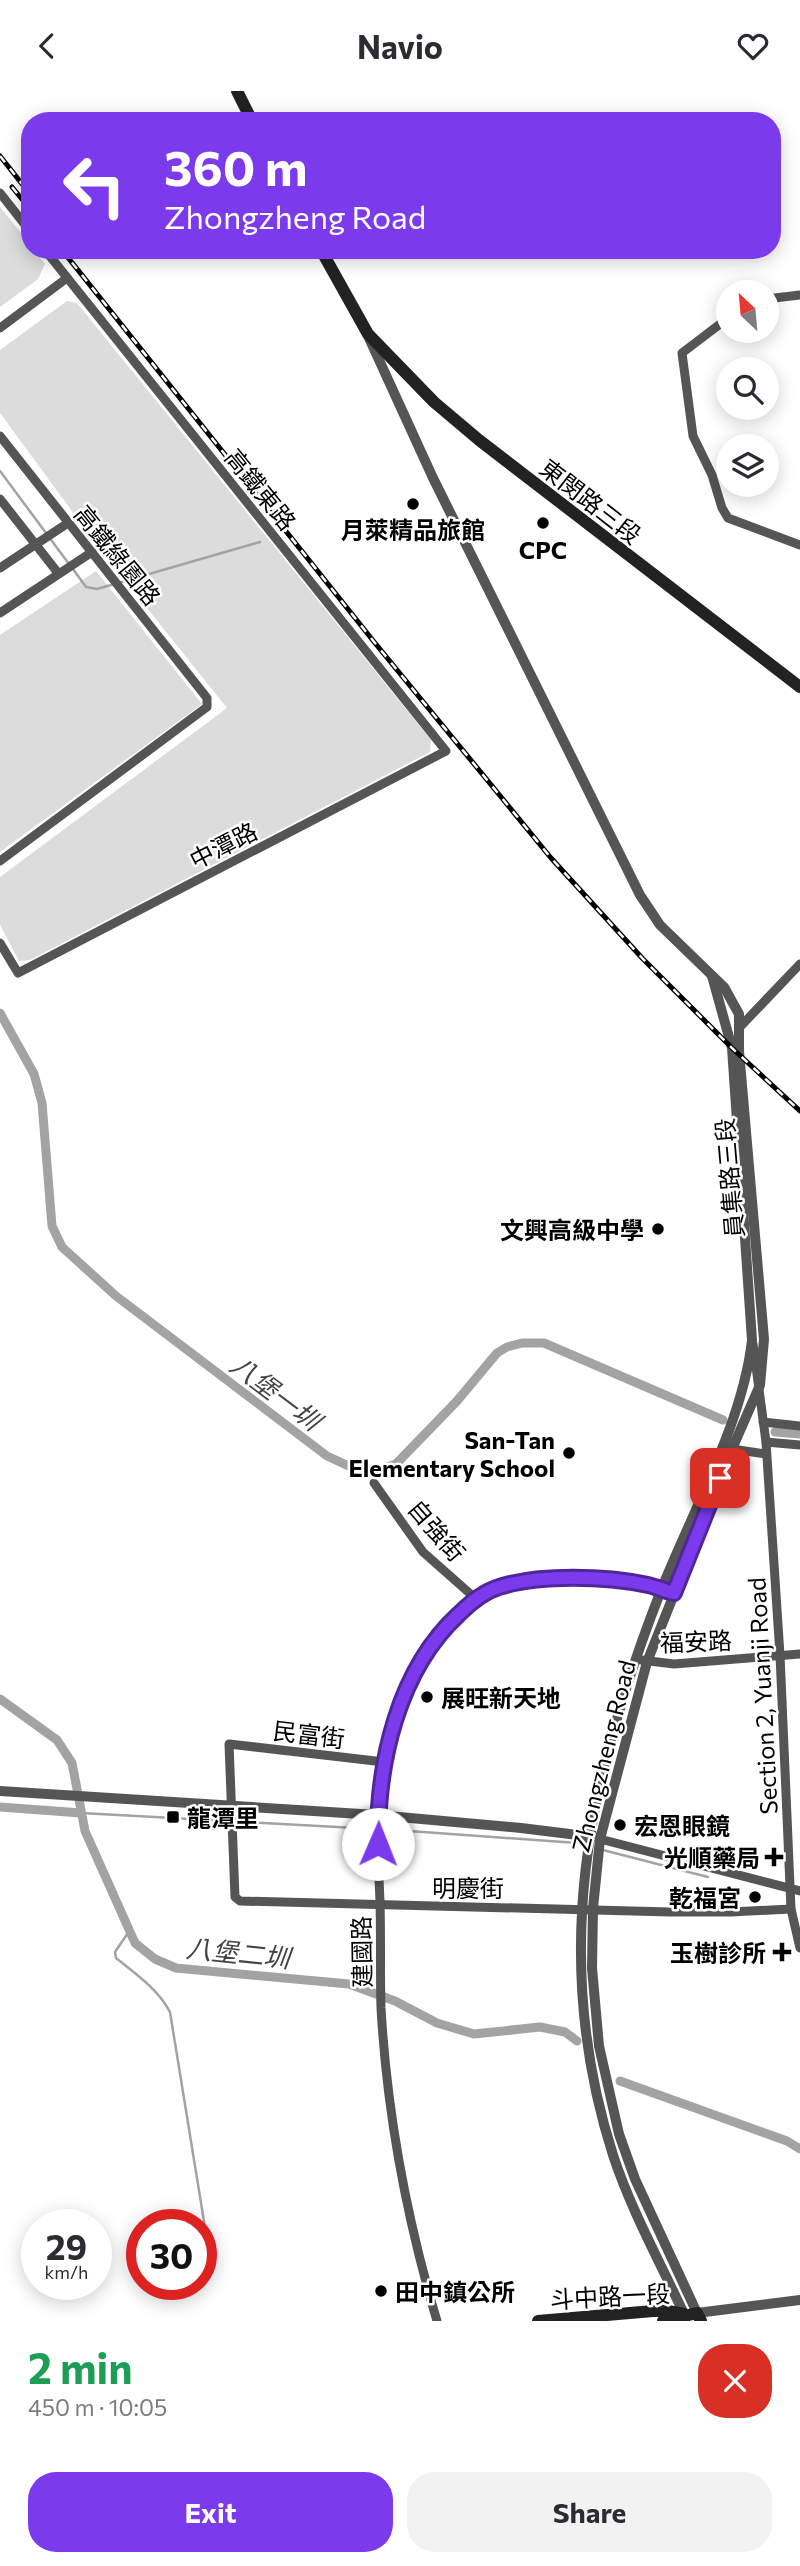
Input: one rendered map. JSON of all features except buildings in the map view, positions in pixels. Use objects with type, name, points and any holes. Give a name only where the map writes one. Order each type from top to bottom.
[{"type":"main road","points":[[237,91],[248,112]]},
{"type":"main road","points":[[326,259],[368,334]]},
{"type":"main road","name":"東閔路三段","points":[[368,334],[434,402],[479,440],[800,687]]},
{"type":"main road","name":"斗中路一段","points":[[538,2321],[653,2311],[668,2311],[693,2317]]},
{"type":"main road","name":"斗中路一段","points":[[663,2321],[693,2317]]},
{"type":"street","points":[[0,193],[21,220]]},
{"type":"street","name":"高鐵東路","points":[[52,259],[446,751]]},
{"type":"street","points":[[0,328],[67,278]]},
{"type":"street","points":[[779,297],[800,295]]},
{"type":"street","points":[[716,327],[682,353],[693,436],[712,475],[722,508],[728,518],[800,545]]},
{"type":"street","name":"員集路三段","points":[[368,334],[433,478],[640,895],[660,925],[724,987],[739,1014],[739,1051],[764,1339],[760,1385]]},
{"type":"street","name":"高鐵綠園路","points":[[0,436],[207,698],[207,707],[0,861]]},
{"type":"street","points":[[0,499],[58,573]]},
{"type":"street","points":[[0,568],[68,523]]},
{"type":"street","points":[[0,613],[92,552]]},
{"type":"street","name":"中潭路","points":[[0,943],[18,974],[446,751]]},
{"type":"street","points":[[732,1045],[740,1027],[800,964]]},
{"type":"street","name":"員集路三段","points":[[712,976],[732,1045],[752,1341]]},
{"type":"street","points":[[752,1341],[763,1422],[800,1426]]},
{"type":"street","points":[[740,1414],[752,1341]]},
{"type":"street","points":[[740,1414],[760,1385]]},
{"type":"street","name":"Zhongzheng Road","points":[[693,2317],[635,2210],[614,2157],[599,2103],[587,1908],[595,1837],[661,1590],[726,1436],[740,1414]]},
{"type":"street","name":"Zhongzheng Road","points":[[641,1660],[674,1593],[732,1449],[740,1414]]},
{"type":"street","name":"Section 2, Yuanji Road","points":[[763,1422],[795,1890],[791,1909],[800,1948]]},
{"type":"street","points":[[766,1441],[800,1445]]},
{"type":"street","points":[[732,1449],[766,1454]]},
{"type":"street","name":"自強街","points":[[374,1483],[424,1552],[475,1598]]},
{"type":"street","name":"建國路","points":[[437,2321],[419,2259],[404,2183],[386,2064],[381,2008],[377,1815],[384,1762],[405,1693],[416,1668],[438,1635],[475,1598],[497,1587],[524,1581],[564,1578],[648,1585],[674,1593]]},
{"type":"street","name":"福安路","points":[[641,1660],[674,1664],[800,1654]]},
{"type":"street","name":"民富街","points":[[232,1807],[229,1744],[384,1762]]},
{"type":"street","points":[[0,1791],[377,1815],[595,1837],[795,1890]]},
{"type":"street","name":"明慶街","points":[[232,1807],[235,1897],[240,1901],[731,1912],[791,1909]]},
{"type":"street","name":"斗中路一段","points":[[693,2317],[800,2300]]},
{"type":"shaded area","points":[[0,207],[21,233],[21,259],[41,259],[45,264],[38,279],[0,307]]},
{"type":"shaded area","points":[[67,301],[77,303],[431,740],[430,752],[30,960],[19,961],[0,925],[0,877],[227,708],[99,548],[0,413],[0,350]]},
{"type":"shaded area","points":[[96,571],[202,704],[0,852],[0,635]]},
{"type":"waterway","points":[[0,471],[69,564]]},
{"type":"waterway","points":[[73,569],[86,587],[97,589],[260,542]]},
{"type":"waterway","name":"八堡一圳","points":[[0,1013],[34,1074],[42,1103],[52,1226],[62,1247],[116,1296],[327,1456],[366,1474],[396,1464],[457,1401],[497,1353],[522,1343],[544,1343],[723,1420]]},
{"type":"waterway","name":"八堡一圳","points":[[775,1432],[800,1434]]},
{"type":"waterway","name":"八堡二圳","points":[[0,1699],[57,1740],[72,1763],[85,1831],[135,1943],[155,1959],[176,1968],[349,1984],[395,2001],[437,2023],[474,2034],[540,2027],[565,2032],[577,2041]]},
{"type":"waterway","points":[[0,1807],[81,1813]]},
{"type":"waterway","points":[[81,1813],[374,1829]]},
{"type":"waterway","points":[[381,1829],[587,1845]]},
{"type":"waterway","points":[[603,1850],[708,1877]]},
{"type":"waterway","points":[[130,1930],[115,1952],[116,1958],[153,1989],[170,2012],[202,2209]]},
{"type":"waterway","name":"八堡二圳","points":[[620,2081],[787,2141],[800,2149]]},
{"type":"railway","points":[[0,156],[21,183]]},
{"type":"railway","points":[[12,187],[21,198]]},
{"type":"railway","points":[[69,259],[375,643],[551,858],[643,959],[800,1111]]},
{"type":"place","name":"月萊精品旅館","points":[[413,504]]},
{"type":"place","name":"CPC","points":[[543,523]]},
{"type":"place","name":"文興高級中學","points":[[658,1229]]},
{"type":"place","name":"San-Tan Elementary School","points":[[569,1453]]},
{"type":"place","name":"展旺新天地","points":[[427,1697]]},
{"type":"place","name":"龍潭里","points":[[173,1817]]},
{"type":"place","name":"宏恩眼鏡","points":[[620,1825]]},
{"type":"place","name":"光順藥局","points":[[774,1857]]},
{"type":"place","name":"乾福宮","points":[[755,1897]]},
{"type":"place","name":"玉樹診所","points":[[782,1952]]},
{"type":"place","name":"田中鎮公所","points":[[381,2291]]},
{"type":"route","points":[[378,1844],[377,1815],[384,1762],[405,1693],[429,1645],[446,1625],[475,1598],[497,1587],[524,1581],[593,1579],[648,1585],[674,1593],[720,1478]]}]
